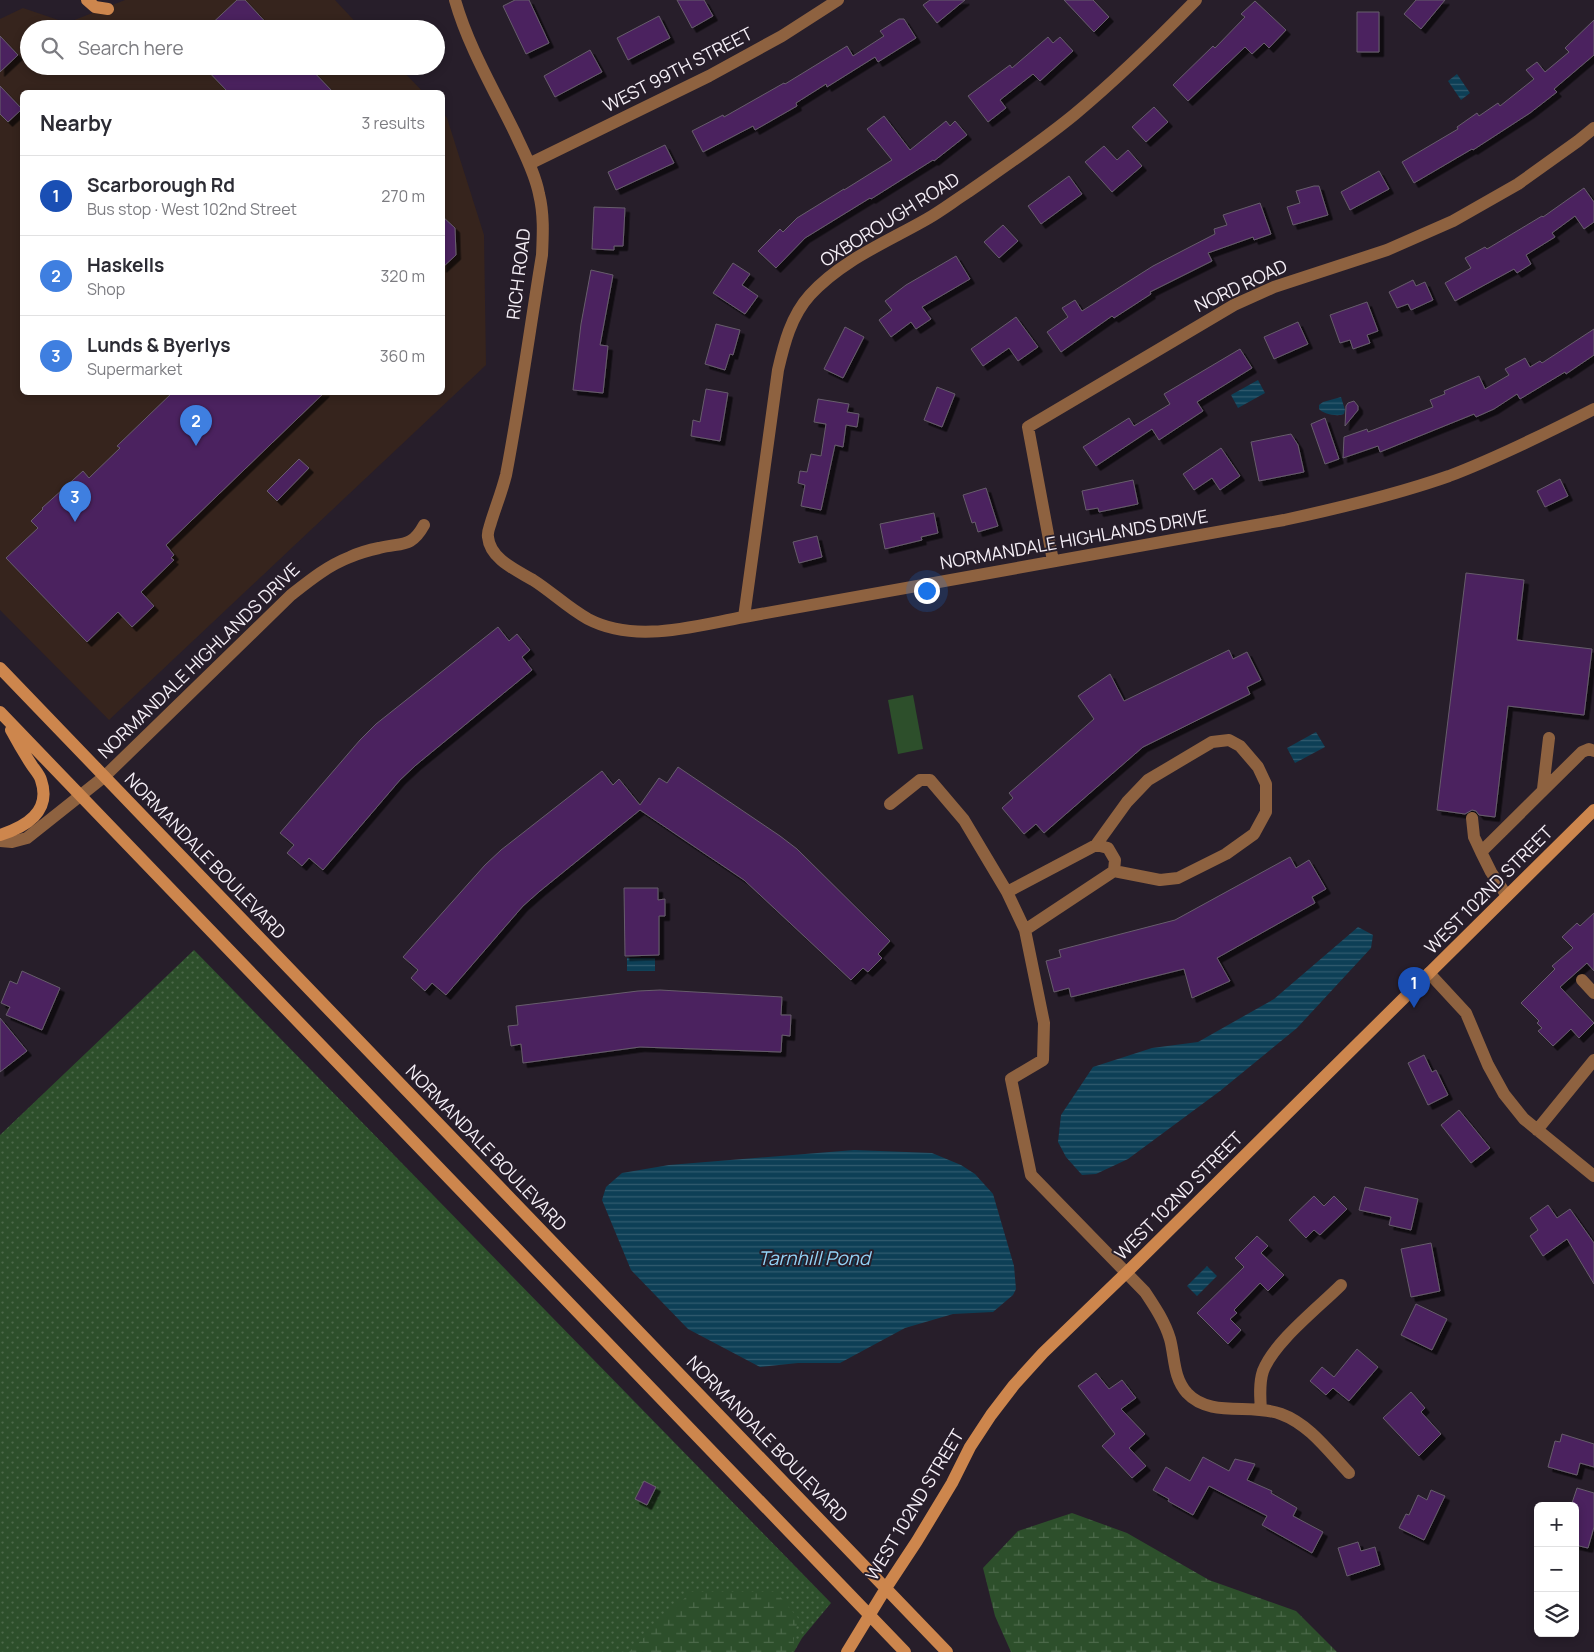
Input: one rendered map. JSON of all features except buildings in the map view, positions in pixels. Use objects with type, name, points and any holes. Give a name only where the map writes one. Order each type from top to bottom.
[{"type":"main road","points":[[87,0],[95,7],[108,9]]},
{"type":"main road","name":"NORMANDALE BOULEVARD","points":[[0,668],[947,1652]]},
{"type":"main road","points":[[0,712],[905,1652]]},
{"type":"main road","points":[[0,712],[41,779],[43,792],[39,810],[32,819],[19,829],[0,835]]},
{"type":"main road","name":"WEST 102ND STREET","points":[[847,1652],[917,1541],[991,1414],[1014,1385],[1043,1353],[1594,810]]},
{"type":"street","name":"RICH ROAD","points":[[455,0],[473,47],[529,164],[539,193],[544,224],[542,255],[507,470],[488,536]]},
{"type":"street","name":"WEST 99TH STREET","points":[[529,164],[709,76],[782,36],[838,0]]},
{"type":"street","name":"OXBOROUGH ROAD","points":[[744,617],[778,370],[784,344],[794,319],[809,296],[828,277],[850,261],[929,218],[1003,168],[1074,115],[1142,55],[1196,0]]},
{"type":"street","name":"NORD ROAD","points":[[1053,561],[1028,427],[1234,304],[1274,287],[1387,250],[1453,220],[1518,184],[1594,128]]},
{"type":"street","name":"NORMANDALE HIGHLANDS DRIVE","points":[[488,536],[492,548],[500,559],[540,584],[568,607],[590,620],[613,629],[638,633],[744,617],[1284,520],[1367,502],[1449,476],[1526,444],[1594,409]]},
{"type":"street","name":"NORMANDALE HIGHLANDS DRIVE","points":[[0,841],[12,842],[27,838],[104,776],[291,595],[318,573],[348,557],[380,547],[400,546],[419,534],[424,525]]},
{"type":"street","points":[[1543,789],[1550,738]]},
{"type":"street","points":[[1007,892],[1096,844],[1127,802],[1148,780],[1212,742],[1229,740],[1240,746],[1258,767],[1266,784],[1266,812],[1254,834],[1226,854],[1178,878],[1160,880],[1114,871],[1025,930]]},
{"type":"street","points":[[1481,852],[1582,752],[1589,749],[1594,751]]},
{"type":"street","points":[[890,804],[920,780],[930,780],[964,820],[1007,892],[1025,930],[1044,1022],[1042,1060],[1011,1079],[1031,1175],[1145,1292],[1160,1314],[1170,1339],[1178,1380],[1186,1393],[1198,1402],[1212,1407],[1260,1410],[1279,1413],[1296,1420],[1349,1473]]},
{"type":"street","points":[[1472,818],[1474,837],[1491,872],[1507,896]]},
{"type":"street","points":[[1096,844],[1108,848],[1115,860],[1114,871]]},
{"type":"street","points":[[1429,973],[1466,1013],[1488,1065],[1504,1094],[1524,1119],[1594,1176]]},
{"type":"street","points":[[1582,980],[1594,993]]},
{"type":"street","points":[[1537,1130],[1594,1060]]},
{"type":"street","points":[[1260,1410],[1262,1373],[1270,1356],[1341,1285]]},
{"type":"shaded area","points":[[125,0],[335,0],[354,20],[75,20]]},
{"type":"shaded area","points":[[23,8],[58,20],[20,20],[20,75],[407,75],[421,90],[20,90],[20,395],[445,395],[445,116],[484,235],[486,365],[109,720],[0,610],[0,19]]},
{"type":"green space","points":[[913,695],[923,749],[898,754],[888,700]]},
{"type":"green space","points":[[194,950],[831,1603],[802,1638],[794,1652],[0,1652],[0,1135]]},
{"type":"green space","points":[[1072,1513],[1127,1533],[1209,1580],[1296,1611],[1337,1652],[1011,1652],[995,1616],[983,1568],[1018,1531]]},
{"type":"green space","points":[[691,1592],[776,1592],[798,1618],[792,1648],[789,1652],[629,1652]]},
{"type":"water","points":[[1457,74],[1470,93],[1461,100],[1448,81]]},
{"type":"water","points":[[1258,380],[1265,393],[1238,408],[1231,395]]},
{"type":"water","points":[[1341,397],[1345,410],[1344,414],[1331,414],[1319,409],[1319,405],[1323,402]]},
{"type":"water","points":[[1316,732],[1325,747],[1295,763],[1287,748]]},
{"type":"water","points":[[1358,927],[1373,935],[1371,948],[1297,1028],[1220,1091],[1128,1159],[1096,1174],[1082,1175],[1066,1157],[1058,1142],[1061,1115],[1093,1067],[1152,1048],[1198,1042],[1274,999]]},
{"type":"water","points":[[627,958],[655,958],[655,971],[627,971]]},
{"type":"water","name":"Tarnhill Pond","points":[[854,1150],[932,1153],[961,1165],[975,1174],[993,1194],[1014,1266],[1016,1289],[1013,1295],[993,1312],[953,1314],[905,1328],[840,1363],[798,1363],[760,1367],[688,1329],[631,1270],[602,1200],[606,1187],[622,1173],[669,1165]]},
{"type":"water","points":[[1207,1266],[1217,1276],[1197,1296],[1187,1286]]},
{"type":"place","name":"Haskells","points":[[196,446]]},
{"type":"place","name":"Lunds & Byerlys","points":[[75,522]]},
{"type":"place","name":"Scarborough Rd","points":[[1414,1008]]}]
